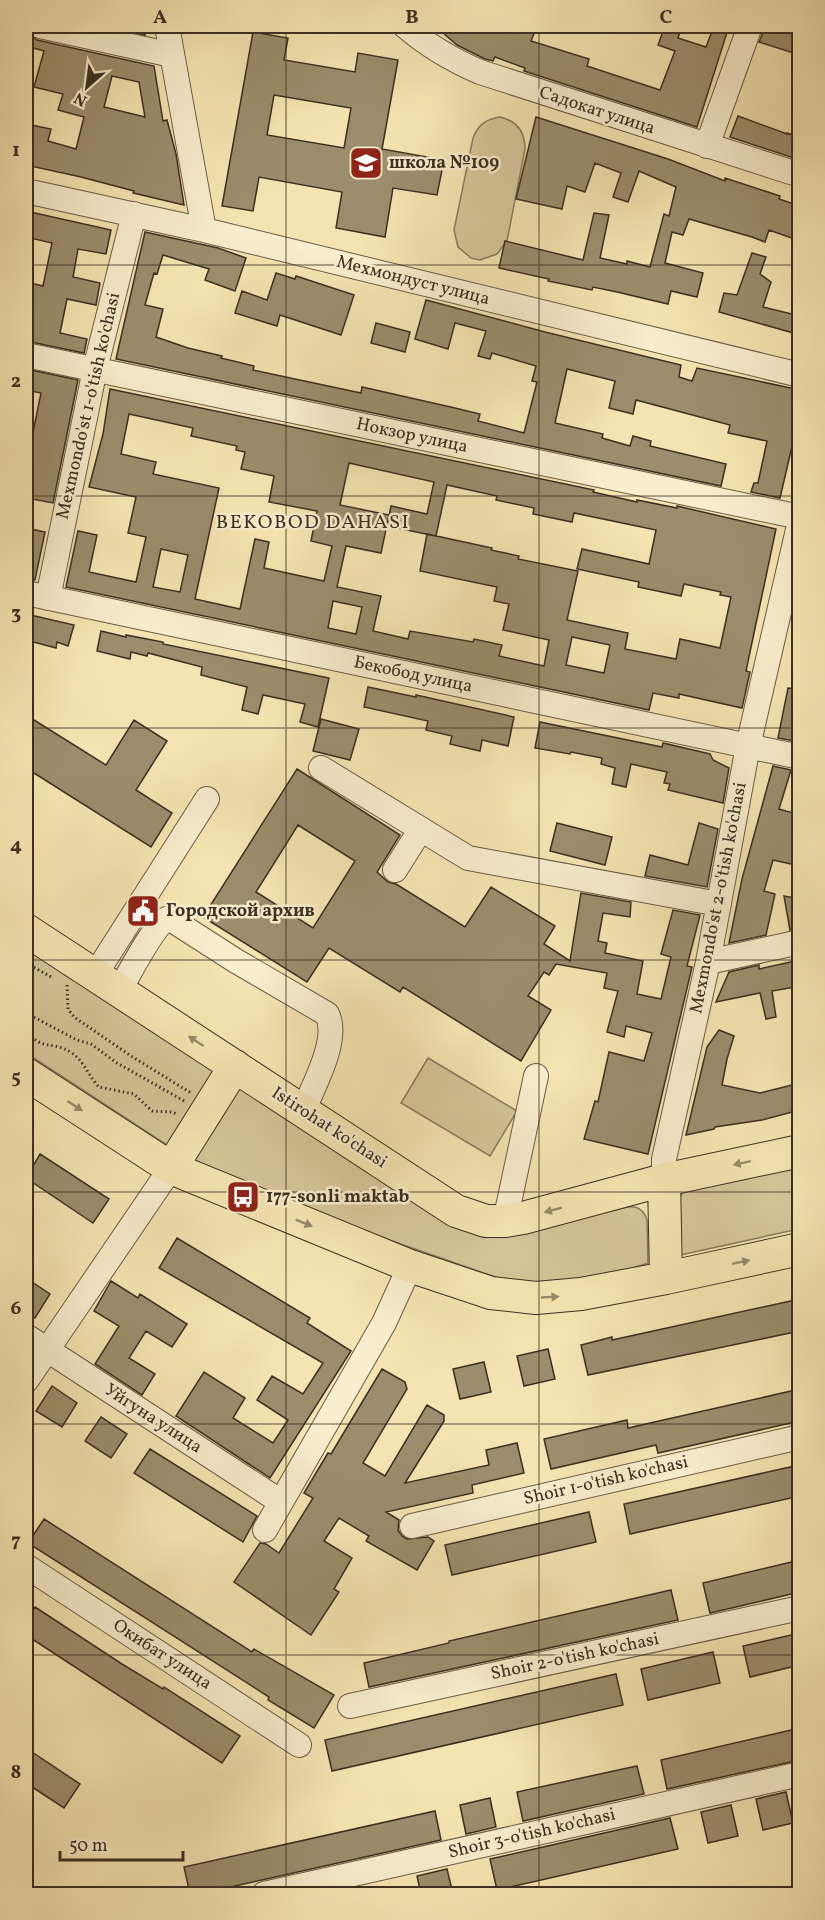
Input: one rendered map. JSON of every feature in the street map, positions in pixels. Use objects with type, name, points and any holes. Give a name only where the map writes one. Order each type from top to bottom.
[{"type":"main road","name":"Istirohat ko'chasi","points":[[26,930],[456,1211],[486,1221],[524,1218],[664,1180],[800,1151]]},
{"type":"main road","points":[[171,1168],[235,1066]]},
{"type":"main road","points":[[26,1074],[171,1168],[410,1266],[492,1293],[536,1298],[581,1294],[800,1249]]},
{"type":"main road","name":"Mexmondo'st 2-o'tish ko'chasi","points":[[664,1180],[666,1278]]},
{"type":"street","points":[[40,26],[172,55]]},
{"type":"street","points":[[166,26],[204,230]]},
{"type":"street","name":"Садокат улица","points":[[405,26],[424,43],[440,53],[480,72],[800,175]]},
{"type":"street","points":[[707,146],[750,26]]},
{"type":"street","name":"Мехмондуст улица","points":[[26,191],[204,230],[800,375]]},
{"type":"street","name":"Mexmondo'st 1-o'tish ko'chasi","points":[[37,596],[134,214]]},
{"type":"street","name":"Нокзор улица","points":[[26,355],[800,519]]},
{"type":"street","name":"Mexmondo'st 2-o'tish ko'chasi","points":[[664,1180],[664,1159],[708,962],[748,746],[800,519]]},
{"type":"street","name":"Бекобод улица","points":[[37,596],[800,757]]},
{"type":"street","points":[[321,768],[468,858],[719,904]]},
{"type":"street","points":[[107,983],[207,799]]},
{"type":"street","points":[[394,870],[421,829]]},
{"type":"street","points":[[107,983],[154,933],[162,920],[169,918],[236,961],[327,1014],[332,1026],[329,1045],[303,1111]]},
{"type":"street","points":[[708,962],[800,942]]},
{"type":"street","points":[[505,1221],[536,1076]]},
{"type":"street","points":[[26,1381],[171,1168]]},
{"type":"street","points":[[265,1530],[384,1323],[410,1266]]},
{"type":"street","name":"Уйгуна улица","points":[[26,1336],[281,1502]]},
{"type":"street","name":"Shoir 1-o'tish ko'chasi","points":[[412,1526],[800,1437]]},
{"type":"street","name":"Окибат улица","points":[[26,1566],[299,1745]]},
{"type":"street","name":"Shoir 2-o'tish ko'chasi","points":[[350,1706],[800,1608]]},
{"type":"street","name":"Shoir 3-o'tish ko'chasi","points":[[264,1894],[800,1774]]},
{"type":"path","points":[[26,963],[68,986],[68,1009],[74,1017],[194,1095]]},
{"type":"path","points":[[26,1013],[77,1040],[92,1044],[117,1063],[192,1105]]},
{"type":"path","points":[[26,1029],[32,1040],[40,1044],[62,1048],[78,1058],[99,1087],[134,1094],[152,1111],[172,1112],[181,1116]]},
{"type":"shaded area","points":[[500,117],[511,121],[519,128],[525,149],[507,241],[497,254],[480,260],[471,258],[458,247],[454,230],[473,138],[483,123]]},
{"type":"shaded area","points":[[26,947],[221,1071],[173,1149],[26,1053]]},
{"type":"shaded area","points":[[428,1058],[517,1111],[490,1156],[401,1103]]},
{"type":"shaded area","points":[[234,1082],[497,1232],[628,1207],[638,1208],[647,1220],[648,1263],[609,1276],[568,1285],[501,1279],[332,1220],[223,1175],[189,1157]]},
{"type":"shaded area","points":[[799,1160],[799,1229],[680,1255],[679,1198],[686,1188]]},
{"type":"building","points":[[104,26],[146,26],[145,35]]},
{"type":"building","points":[[435,26],[537,26],[531,41],[589,59],[587,66],[660,90],[675,51],[658,45],[665,26],[682,26],[678,38],[706,47],[714,26],[729,26],[697,127],[524,71],[525,68],[495,57],[493,61],[485,59],[457,45]]},
{"type":"building","points":[[766,26],[795,28],[794,32],[800,34],[800,55],[759,42]]},
{"type":"building","points":[[26,31],[37,40],[154,66],[163,121],[167,120],[176,154],[184,205],[81,177],[26,165],[26,124],[51,129],[48,141],[76,149],[84,117],[58,110],[63,94],[34,87],[44,51],[26,46]],"holes":[[[112,76],[139,82],[145,117],[104,107]]]},
{"type":"building","points":[[253,32],[288,38],[284,60],[355,72],[358,53],[398,60],[382,149],[444,160],[437,195],[393,188],[385,237],[336,228],[342,192],[259,177],[253,211],[222,206]],"holes":[[[274,95],[351,108],[344,148],[267,135]]]},
{"type":"building","points":[[738,116],[800,137],[800,160],[730,137]]},
{"type":"building","points":[[536,117],[668,159],[725,181],[725,178],[780,196],[779,199],[800,206],[800,241],[769,230],[765,242],[689,219],[683,235],[672,232],[665,263],[703,273],[697,297],[671,291],[668,304],[593,287],[592,290],[548,281],[549,279],[499,268],[505,241],[583,260],[594,213],[609,215],[600,258],[627,264],[627,261],[650,267],[664,214],[669,216],[676,187],[639,171],[628,202],[613,197],[621,173],[595,163],[585,192],[567,186],[562,209],[516,199]]},
{"type":"building","points":[[26,211],[111,230],[106,254],[78,249],[73,277],[100,283],[96,305],[67,299],[60,333],[87,339],[84,353],[26,341],[26,282],[43,286],[52,243],[26,237]]},
{"type":"building","points":[[145,232],[218,248],[246,258],[235,291],[205,280],[209,269],[163,255],[157,274],[154,273],[145,305],[163,309],[156,337],[254,366],[253,370],[361,393],[362,387],[455,408],[480,414],[478,421],[524,433],[537,382],[532,381],[536,366],[492,353],[490,359],[478,356],[486,331],[455,323],[448,349],[415,339],[426,300],[681,365],[679,377],[692,381],[697,368],[800,390],[800,412],[780,498],[751,492],[754,483],[758,483],[767,441],[728,433],[730,425],[636,400],[633,414],[609,408],[615,381],[567,369],[555,423],[603,434],[602,438],[630,446],[633,436],[651,441],[650,446],[726,464],[721,486],[116,359]]},
{"type":"building","points":[[752,253],[766,257],[760,274],[771,282],[763,307],[800,316],[797,334],[719,312],[724,293],[737,295]]},
{"type":"building","points":[[276,273],[295,279],[296,276],[354,295],[341,335],[280,315],[277,326],[235,313],[242,291],[267,300]]},
{"type":"building","points":[[376,323],[410,332],[405,352],[371,343]]},
{"type":"building","points":[[26,369],[78,380],[53,503],[26,498],[26,481],[31,452],[29,452],[41,393],[26,390]]},
{"type":"building","points":[[110,389],[594,490],[593,492],[637,502],[637,500],[677,508],[677,506],[776,529],[746,671],[750,672],[742,708],[679,694],[679,698],[653,693],[649,710],[66,587],[78,531],[97,535],[89,572],[136,582],[146,537],[128,533],[136,497],[89,487],[103,434]],"holes":[[[129,414],[193,428],[191,436],[237,446],[236,450],[245,452],[241,469],[274,476],[269,502],[317,511],[311,541],[332,546],[324,581],[264,568],[269,542],[255,539],[240,609],[195,599],[219,488],[153,474],[156,462],[121,454]],[[349,463],[434,482],[427,514],[391,506],[387,526],[427,534],[420,571],[497,587],[494,601],[509,604],[503,630],[549,640],[544,666],[499,656],[502,645],[474,639],[473,642],[410,631],[408,639],[373,631],[381,596],[337,587],[346,546],[381,553],[389,515],[340,505]],[[447,485],[497,496],[496,500],[534,508],[533,514],[572,522],[574,513],[656,530],[649,564],[582,549],[577,569],[639,582],[638,587],[681,596],[684,584],[721,592],[720,595],[731,597],[720,648],[680,639],[676,659],[625,649],[628,633],[567,620],[578,571],[518,559],[519,556],[491,550],[492,548],[436,536]],[[161,549],[188,555],[180,592],[153,587]],[[333,601],[362,607],[356,634],[328,628]],[[572,637],[610,645],[604,673],[566,665]]]},
{"type":"building","points":[[31,529],[45,532],[35,580],[26,579],[26,556]]},
{"type":"building","points":[[26,614],[74,625],[68,646],[57,642],[56,648],[26,640]]},
{"type":"building","points":[[101,631],[329,678],[318,727],[300,722],[305,704],[263,695],[258,714],[242,710],[247,687],[201,675],[202,667],[148,653],[147,656],[131,652],[130,659],[97,651]]},
{"type":"building","points":[[368,687],[416,697],[416,695],[514,717],[508,746],[482,740],[480,751],[450,744],[452,736],[426,730],[428,721],[364,707]]},
{"type":"building","points":[[788,688],[800,690],[800,742],[778,738]]},
{"type":"building","points":[[26,715],[106,765],[134,720],[167,741],[136,790],[172,813],[151,847],[26,768]]},
{"type":"building","points":[[321,719],[359,729],[350,760],[313,751]]},
{"type":"building","points":[[540,722],[662,747],[663,743],[710,754],[713,760],[729,768],[723,803],[668,790],[670,784],[664,783],[667,772],[631,764],[626,787],[612,784],[615,768],[601,764],[602,758],[535,748]]},
{"type":"building","points":[[773,766],[791,770],[779,809],[800,815],[800,866],[773,860],[764,891],[775,894],[766,935],[729,943],[742,879]]},
{"type":"building","points":[[297,769],[400,835],[377,872],[388,882],[396,884],[465,927],[491,887],[555,926],[544,944],[570,961],[581,893],[631,902],[630,917],[603,913],[598,941],[607,943],[605,953],[643,961],[637,994],[661,999],[671,957],[661,954],[673,910],[700,915],[687,966],[692,967],[648,1154],[584,1139],[595,1101],[598,1102],[609,1052],[644,1061],[652,1033],[626,1026],[624,1037],[607,1032],[618,991],[604,988],[607,973],[556,964],[549,975],[544,972],[528,996],[551,1010],[521,1061],[403,987],[400,992],[329,948],[307,982],[203,917]],"holes":[[[298,825],[355,861],[313,928],[256,892]]]},
{"type":"building","points":[[557,823],[612,837],[605,865],[550,851]]},
{"type":"building","points":[[699,823],[718,829],[707,887],[645,876],[650,855],[688,865]]},
{"type":"building","points":[[784,896],[800,899],[800,928],[790,930]]},
{"type":"building","points":[[800,960],[800,986],[772,991],[776,1017],[766,1019],[760,993],[716,1002],[729,972],[759,965],[759,969]]},
{"type":"building","points":[[719,1030],[734,1036],[722,1085],[760,1093],[800,1083],[800,1110],[686,1135],[707,1047]]},
{"type":"building","points":[[40,1154],[109,1199],[93,1223],[26,1178]]},
{"type":"building","points":[[177,1238],[310,1318],[307,1323],[351,1351],[270,1478],[176,1416],[204,1372],[245,1398],[233,1418],[273,1443],[288,1420],[257,1400],[272,1376],[303,1394],[323,1363],[159,1268]]},
{"type":"building","points":[[26,1278],[50,1294],[35,1318],[26,1312]]},
{"type":"building","points":[[111,1281],[138,1298],[140,1294],[187,1324],[172,1347],[146,1331],[129,1358],[155,1374],[142,1395],[95,1364],[119,1326],[94,1311]]},
{"type":"building","points":[[800,1299],[800,1331],[588,1375],[581,1345]]},
{"type":"building","points":[[548,1349],[555,1379],[524,1386],[517,1356]]},
{"type":"building","points":[[484,1362],[491,1392],[460,1399],[453,1369]]},
{"type":"building","points":[[382,1369],[405,1382],[407,1389],[363,1463],[385,1476],[427,1405],[444,1415],[444,1421],[405,1483],[489,1465],[486,1450],[517,1443],[524,1473],[472,1485],[473,1493],[386,1512],[399,1520],[398,1530],[402,1536],[407,1539],[428,1537],[434,1541],[417,1570],[366,1541],[369,1536],[339,1518],[324,1541],[352,1558],[334,1589],[339,1592],[311,1635],[234,1582],[260,1543],[266,1544],[279,1553],[313,1498],[304,1493],[328,1453],[331,1454]]},
{"type":"building","points":[[52,1386],[77,1403],[62,1427],[36,1411]]},
{"type":"building","points":[[800,1389],[800,1421],[658,1453],[656,1445],[551,1469],[544,1439],[627,1420],[628,1428]]},
{"type":"building","points":[[101,1417],[127,1434],[111,1458],[85,1441]]},
{"type":"building","points":[[150,1449],[257,1516],[243,1542],[134,1473]]},
{"type":"building","points":[[795,1466],[800,1496],[630,1534],[624,1504]]},
{"type":"building","points":[[589,1512],[596,1542],[452,1575],[445,1545]]},
{"type":"building","points":[[44,1519],[252,1652],[254,1649],[334,1695],[314,1728],[28,1543]]},
{"type":"building","points":[[800,1560],[800,1592],[710,1613],[703,1583]]},
{"type":"building","points":[[671,1590],[678,1620],[369,1687],[364,1663]]},
{"type":"building","points":[[35,1607],[122,1664],[163,1689],[164,1687],[240,1736],[222,1763],[26,1635],[26,1621]]},
{"type":"building","points":[[800,1633],[800,1665],[750,1677],[743,1646]]},
{"type":"building","points":[[713,1652],[720,1683],[648,1700],[641,1669]]},
{"type":"building","points":[[616,1674],[623,1705],[332,1771],[325,1740]]},
{"type":"building","points":[[800,1728],[800,1760],[667,1789],[661,1760]]},
{"type":"building","points":[[26,1748],[80,1784],[64,1808],[26,1783]]},
{"type":"building","points":[[637,1766],[644,1794],[523,1821],[517,1792]]},
{"type":"building","points":[[786,1792],[793,1823],[763,1830],[756,1799]]},
{"type":"building","points":[[490,1798],[496,1827],[466,1834],[460,1805]]},
{"type":"building","points":[[731,1805],[738,1836],[708,1843],[701,1812]]},
{"type":"building","points":[[435,1811],[441,1840],[199,1894],[190,1894],[184,1867]]},
{"type":"building","points":[[670,1818],[678,1849],[497,1890],[490,1859]]},
{"type":"building","points":[[447,1869],[453,1894],[421,1894],[417,1876]]},
{"type":"place","name":"школа №109","points":[[366,163]]},
{"type":"place","name":"Городской архив","points":[[143,911]]},
{"type":"place","name":"177-sonli maktab","points":[[243,1197]]},
{"type":"district","name":"BEKOBOD DAHASI","points":[[313,523]]}]
